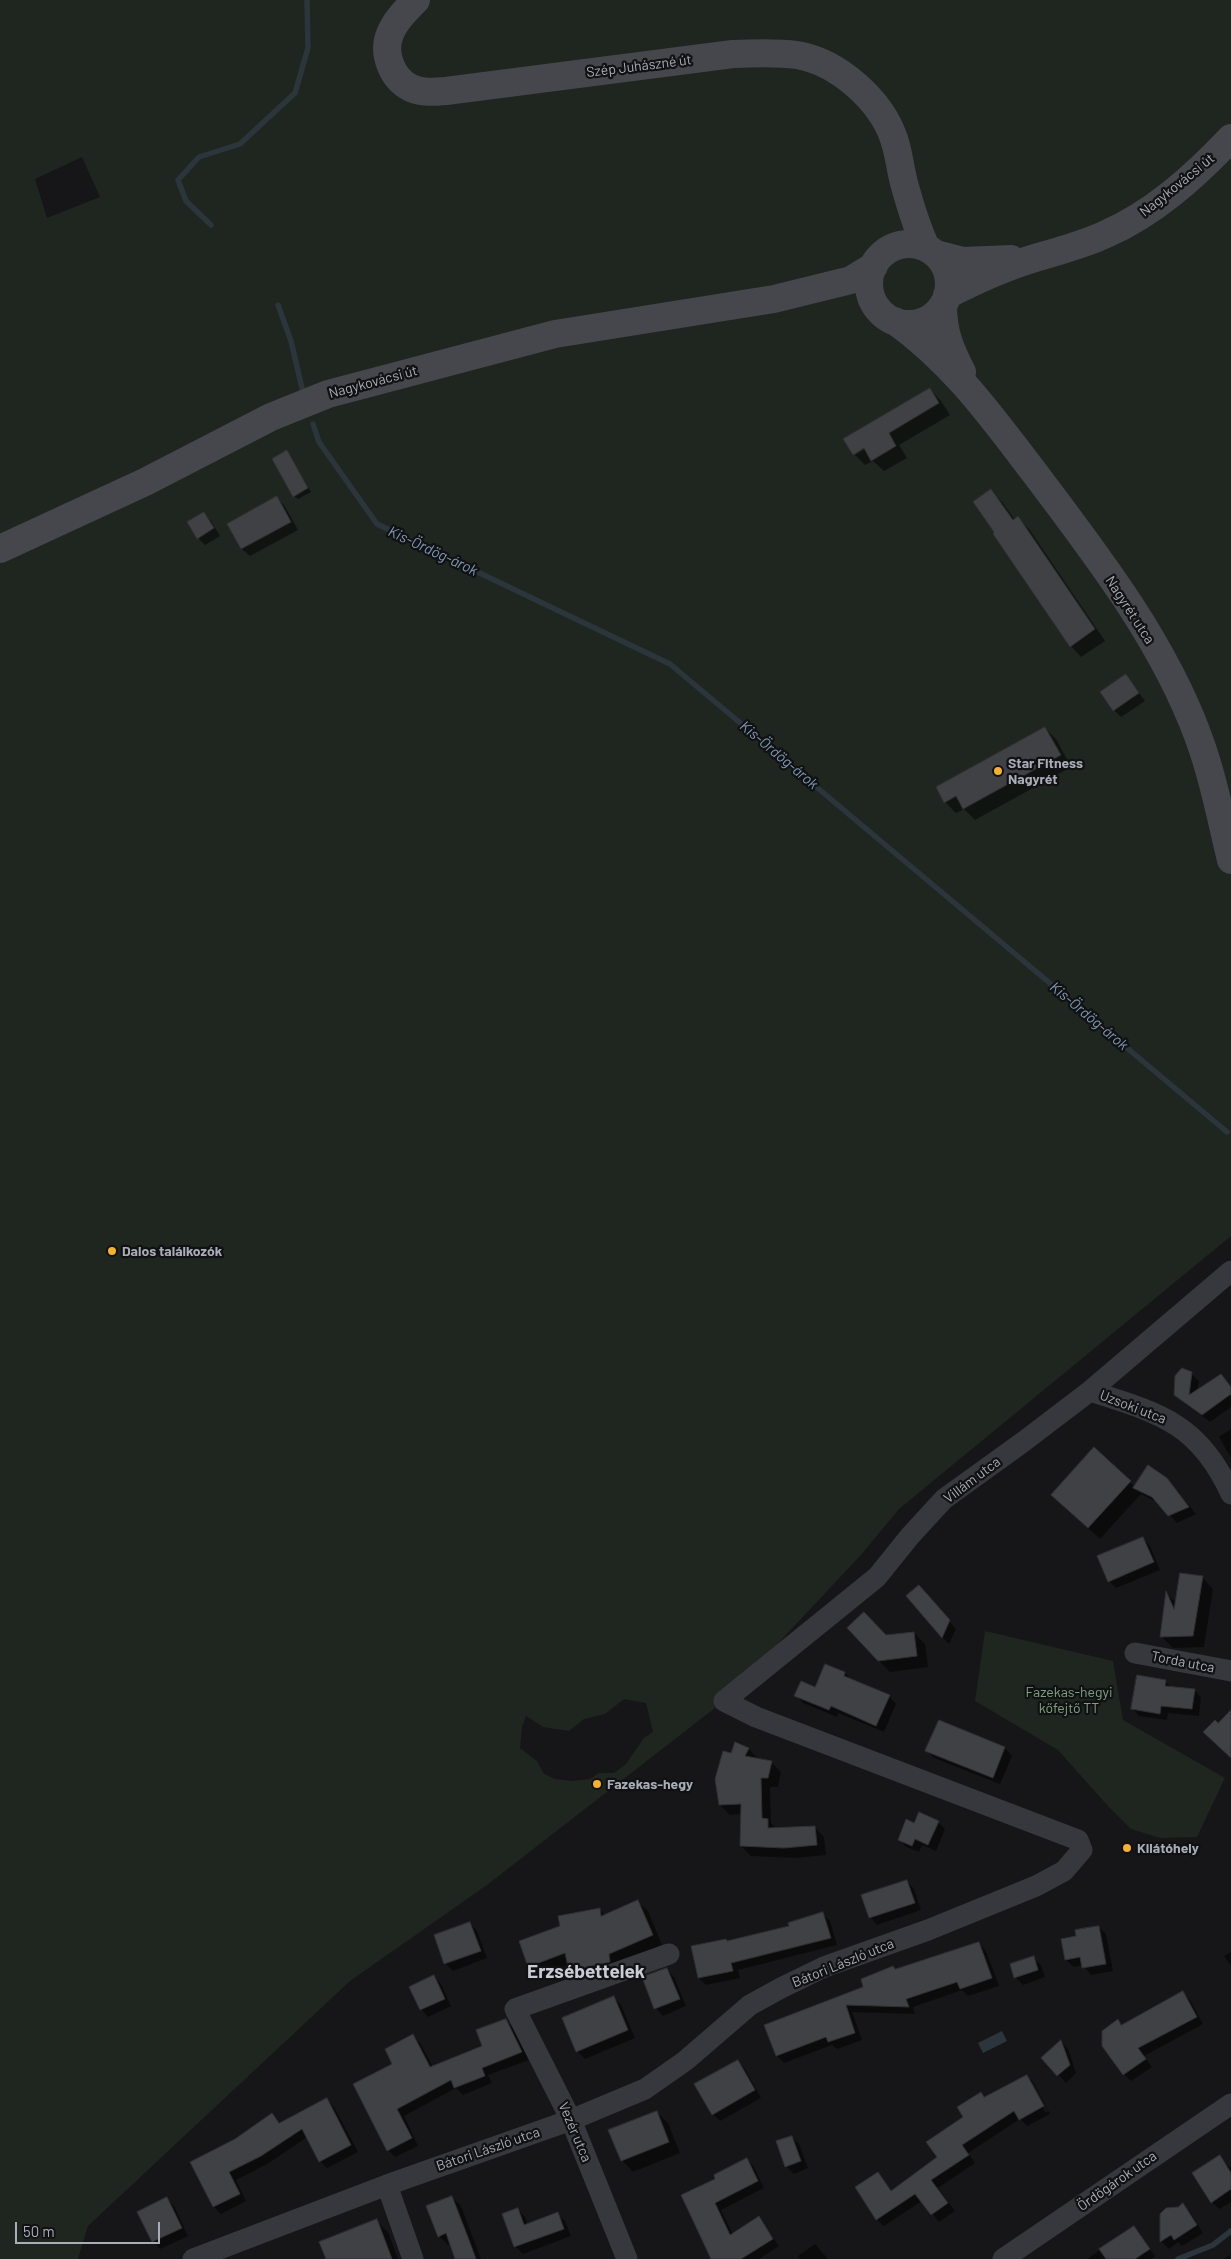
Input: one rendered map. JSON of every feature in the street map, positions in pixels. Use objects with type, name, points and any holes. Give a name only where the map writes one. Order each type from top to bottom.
[{"type":"street","name":"Szép Juhászné út","points":[[416,0],[398,21],[390,34],[386,47],[389,60],[402,82],[411,88],[425,92],[446,91],[733,54],[767,53],[799,56],[823,64],[847,77],[863,90],[885,119],[894,138],[903,181],[916,225],[931,251]]},
{"type":"street","name":"Nagykovácsi út","points":[[945,300],[986,276],[1036,258],[1070,249],[1105,235],[1135,219],[1191,178],[1231,138]]},
{"type":"street","name":"Szép Juhászné út","points":[[882,257],[898,230],[903,181]]},
{"type":"street","points":[[911,244],[931,251],[945,266],[949,278],[945,300],[927,320],[914,323],[886,314],[872,299],[870,282],[882,257],[911,244]]},
{"type":"street","name":"Nagykovácsi út","points":[[931,251],[964,261],[1036,258]]},
{"type":"street","name":"Nagykovácsi út","points":[[0,549],[145,482],[272,417],[328,394],[555,334],[774,299],[850,280],[882,257]]},
{"type":"street","name":"Nagykovácsi út","points":[[774,299],[857,300],[886,314]]},
{"type":"street","name":"Nagyrét utca","points":[[945,300],[943,327],[949,345],[971,389]]},
{"type":"street","name":"Nagyrét utca","points":[[886,314],[919,338],[971,389],[1062,510],[1140,620],[1177,689],[1198,736],[1215,793],[1231,860]]},
{"type":"street","name":"Villám utca","points":[[724,1700],[877,1577],[910,1536],[944,1499],[1090,1391],[1231,1271]]},
{"type":"street","name":"Uzsoki utca","points":[[1090,1391],[1151,1410],[1174,1422],[1193,1436],[1222,1473],[1231,1494]]},
{"type":"street","name":"Torda utca","points":[[1135,1652],[1231,1672]]},
{"type":"street","name":"Bátori László utca","points":[[193,2259],[387,2185],[571,2120],[645,2089],[685,2061],[750,2005],[781,1988],[824,1967],[928,1930],[1036,1886],[1064,1871],[1082,1850],[1078,1840],[756,1717],[724,1700]]},
{"type":"street","name":"Vezér utca","points":[[627,2259],[571,2120],[515,2009],[669,1954]]},
{"type":"street","name":"Ördögárok utca","points":[[1003,2259],[1231,2104]]},
{"type":"street","points":[[387,2185],[413,2259]]},
{"type":"green space","points":[[0,0],[1231,0],[1231,1236],[899,1509],[860,1556],[724,1701],[487,1885],[350,1981],[88,2226],[78,2259],[0,2259]],"holes":[[[82,157],[100,197],[47,218],[35,179]],[[624,1699],[646,1703],[653,1732],[644,1738],[626,1764],[614,1773],[599,1773],[590,1779],[572,1781],[555,1779],[544,1774],[537,1761],[520,1748],[522,1727],[526,1716],[543,1727],[569,1731],[584,1719],[605,1714]]]},
{"type":"green space","name":"Fazekas-hegyi kőfejtő TT","points":[[985,1631],[1113,1661],[1123,1720],[1225,1778],[1197,1837],[1160,1838],[1131,1829],[1058,1750],[975,1701]]},
{"type":"shaded area","points":[[1002,2031],[1007,2041],[983,2053],[978,2043]]},
{"type":"building","points":[[930,388],[939,403],[889,433],[896,446],[871,461],[864,448],[853,455],[843,439]]},
{"type":"building","points":[[287,450],[308,488],[293,497],[272,459]]},
{"type":"building","points":[[991,489],[1013,520],[1018,516],[1095,629],[1070,647],[973,502]]},
{"type":"building","points":[[277,496],[291,522],[241,549],[227,524]]},
{"type":"building","points":[[204,512],[214,528],[197,539],[187,522]]},
{"type":"building","points":[[1126,674],[1139,693],[1113,711],[1100,692]]},
{"type":"building","name":"Star Fitness Nagyrét","points":[[1045,727],[1061,755],[963,809],[956,796],[944,803],[936,787]]},
{"type":"building","points":[[1182,1368],[1192,1372],[1189,1395],[1221,1374],[1231,1387],[1231,1394],[1202,1415],[1174,1395],[1175,1376]]},
{"type":"building","points":[[1094,1447],[1131,1481],[1088,1528],[1051,1495]]},
{"type":"building","points":[[1148,1465],[1167,1478],[1189,1507],[1168,1516],[1152,1497],[1133,1488]]},
{"type":"building","points":[[1143,1537],[1154,1562],[1108,1582],[1097,1556]]},
{"type":"building","points":[[1180,1573],[1203,1576],[1193,1636],[1160,1637],[1166,1591],[1174,1609]]},
{"type":"building","points":[[919,1585],[950,1620],[942,1638],[906,1596]]},
{"type":"building","points":[[864,1612],[886,1635],[914,1632],[917,1656],[878,1661],[847,1628]]},
{"type":"building","points":[[825,1664],[845,1672],[844,1676],[890,1695],[876,1726],[831,1706],[829,1710],[794,1696],[801,1681],[815,1687]]},
{"type":"building","points":[[1137,1675],[1166,1680],[1165,1686],[1195,1689],[1192,1709],[1161,1706],[1160,1714],[1131,1709]]},
{"type":"building","points":[[1231,1710],[1231,1758],[1203,1732],[1215,1720],[1218,1723]]},
{"type":"building","points":[[939,1720],[1005,1747],[993,1778],[925,1751]]},
{"type":"building","points":[[735,1742],[749,1748],[745,1756],[772,1761],[768,1778],[761,1778],[762,1818],[768,1819],[768,1828],[815,1826],[817,1845],[784,1848],[740,1846],[741,1804],[719,1805],[715,1779],[723,1751],[731,1753]]},
{"type":"building","points":[[919,1812],[939,1821],[928,1845],[915,1839],[912,1846],[898,1840],[906,1819],[914,1823]]},
{"type":"building","points":[[907,1880],[915,1903],[869,1918],[861,1895]]},
{"type":"building","points":[[638,1900],[653,1935],[609,1954],[610,1962],[569,1971],[565,1953],[528,1967],[519,1941],[560,1926],[558,1916],[600,1908],[601,1916]]},
{"type":"building","points":[[823,1912],[831,1938],[731,1963],[733,1971],[698,1978],[691,1946],[726,1939],[727,1941],[789,1926],[788,1923]]},
{"type":"building","points":[[470,1922],[481,1951],[444,1964],[434,1935]]},
{"type":"building","points":[[1099,1926],[1106,1964],[1082,1968],[1080,1957],[1065,1960],[1061,1939],[1076,1936],[1075,1930]]},
{"type":"building","points":[[979,1942],[992,1978],[960,1989],[957,1982],[906,1999],[909,2007],[846,2005],[855,2033],[828,2042],[826,2037],[776,2056],[764,2025],[863,1987],[861,1979],[893,1966],[895,1969]]},
{"type":"building","points":[[1034,1956],[1038,1970],[1014,1978],[1010,1964]]},
{"type":"building","points":[[667,1968],[680,1999],[654,2009],[642,1977]]},
{"type":"building","points":[[434,1975],[445,1999],[420,2010],[409,1987]]},
{"type":"building","points":[[1183,1991],[1197,2017],[1138,2048],[1146,2059],[1123,2075],[1102,2046],[1102,2031],[1118,2019],[1121,2025]]},
{"type":"building","points":[[614,1996],[628,2030],[576,2052],[562,2018]]},
{"type":"building","points":[[506,2019],[522,2052],[482,2068],[485,2076],[454,2088],[451,2080],[397,2109],[412,2138],[387,2151],[353,2084],[392,2064],[385,2049],[413,2034],[430,2067],[482,2046],[476,2030]]},
{"type":"building","points":[[1061,2040],[1070,2065],[1057,2076],[1041,2058]]},
{"type":"building","points":[[738,2060],[755,2090],[712,2115],[694,2084]]},
{"type":"building","points":[[1027,2075],[1044,2106],[1019,2120],[1014,2111],[962,2145],[969,2155],[931,2180],[948,2203],[931,2215],[915,2194],[876,2220],[855,2187],[878,2172],[891,2191],[937,2157],[926,2142],[963,2117],[957,2107],[981,2092],[984,2097]]},
{"type":"building","points":[[327,2098],[351,2145],[319,2162],[302,2129],[261,2156],[229,2172],[240,2194],[213,2207],[190,2162],[235,2139],[272,2113],[279,2123]]},
{"type":"building","points":[[657,2111],[669,2142],[621,2161],[608,2130]]},
{"type":"building","points":[[792,2136],[801,2161],[785,2167],[776,2141]]},
{"type":"building","points":[[1220,2155],[1231,2173],[1231,2189],[1211,2203],[1192,2173]]},
{"type":"building","points":[[747,2158],[758,2181],[715,2203],[730,2235],[759,2216],[773,2239],[741,2259],[711,2259],[681,2195],[715,2179],[714,2175]]},
{"type":"building","points":[[452,2196],[476,2259],[455,2259],[446,2233],[438,2237],[426,2206]]},
{"type":"building","points":[[167,2197],[182,2228],[152,2242],[137,2212]]},
{"type":"building","points":[[1183,2203],[1197,2225],[1174,2240],[1171,2235],[1160,2242],[1160,2214],[1166,2208],[1178,2207]]},
{"type":"building","points":[[518,2208],[524,2225],[558,2212],[564,2229],[514,2247],[502,2214]]},
{"type":"building","points":[[377,2219],[392,2259],[326,2259],[319,2242]]},
{"type":"building","points":[[1134,2226],[1150,2249],[1135,2259],[1106,2259],[1099,2249]]},
{"type":"waterway","name":"Kis-Ördög-árok","points":[[211,225],[186,201],[178,180],[199,157],[240,144],[295,93],[308,48],[307,0]]},
{"type":"waterway","name":"Kis-Ördög-árok","points":[[278,305],[291,341],[302,388]]},
{"type":"waterway","name":"Kis-Ördög-árok","points":[[313,424],[319,442],[377,524],[670,664],[1227,1132]]},
{"type":"waterway","points":[[1178,2259],[1213,2245],[1231,2231]]},
{"type":"place","name":"Star Fitness Nagyrét","points":[[998,771]]},
{"type":"place","name":"Dalos találkozók","points":[[112,1251]]},
{"type":"place","name":"Fazekas-hegy","points":[[597,1784]]},
{"type":"place","name":"Kilátóhely","points":[[1127,1848]]},
{"type":"district","name":"Erzsébettelek","points":[[586,1972]]}]
